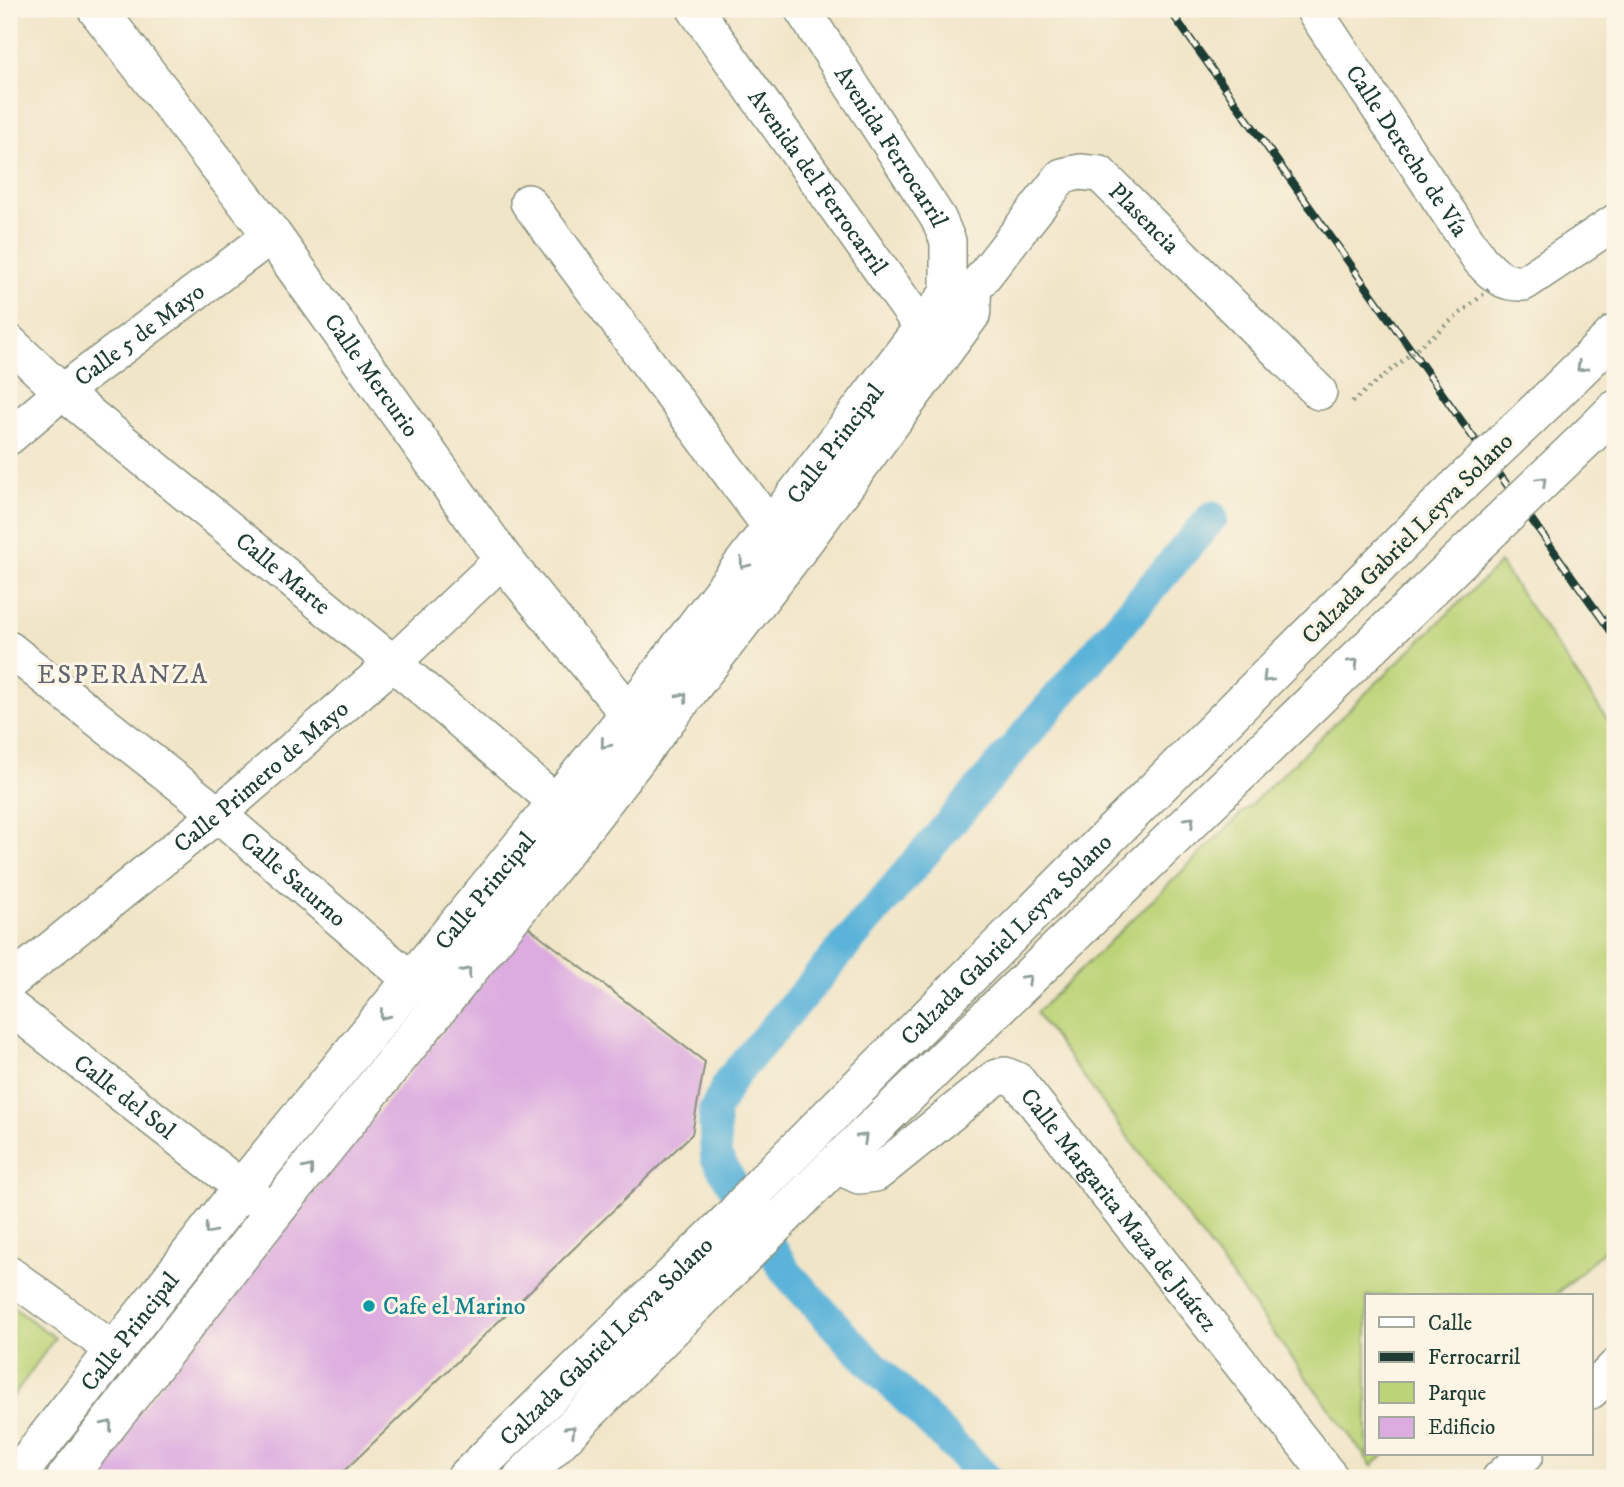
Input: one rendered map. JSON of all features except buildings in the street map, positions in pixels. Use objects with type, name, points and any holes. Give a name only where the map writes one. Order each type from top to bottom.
[{"type":"street","name":"Calle Mercurio","points":[[97,9],[272,235],[503,559],[640,727]]},
{"type":"street","name":"Avenida del Ferrocarril","points":[[695,9],[934,339]]},
{"type":"street","name":"Avenida Ferrocarril","points":[[802,9],[938,218],[948,241],[964,300]]},
{"type":"street","name":"Calle Derecho de Vía","points":[[1313,9],[1500,286]]},
{"type":"street","name":"Plasencia","points":[[964,300],[1062,176],[1080,172],[1100,174],[1335,397]]},
{"type":"street","points":[[528,202],[771,528]]},
{"type":"street","points":[[1500,286],[1524,283],[1615,222]]},
{"type":"street","name":"Calle 5 de Mayo","points":[[9,437],[62,392],[272,235]]},
{"type":"street","name":"Calle Principal","points":[[640,727],[771,528],[934,339],[964,300]]},
{"type":"street","name":"Calzada Gabriel Leyva Solano","points":[[466,1478],[733,1217],[762,1184],[1454,490],[1615,334]]},
{"type":"street","name":"Calle Principal","points":[[66,1478],[273,1213],[568,818],[640,727],[791,558],[934,339]]},
{"type":"street","name":"Calle Marte","points":[[9,342],[62,392],[393,663],[568,818]]},
{"type":"street","name":"Calzada Gabriel Leyva Solano","points":[[522,1478],[835,1165],[1604,421]]},
{"type":"street","name":"Calle Primero de Mayo","points":[[9,983],[218,814],[393,663],[503,559]]},
{"type":"street","name":"Calle Saturno","points":[[9,649],[218,814],[412,981]]},
{"type":"street","name":"Calle Principal","points":[[15,1478],[242,1188],[412,981],[568,818]]},
{"type":"street","name":"Calle del Sol","points":[[9,1006],[273,1213]]},
{"type":"street","name":"Calle Margarita Maza de Juárez","points":[[835,1165],[859,1176],[876,1174],[995,1078],[1005,1075],[1017,1080],[1331,1478]]},
{"type":"street","points":[[9,1274],[115,1352]]},
{"type":"street","points":[[1592,1390],[1615,1367]]},
{"type":"street","points":[[1500,1478],[1524,1456]]},
{"type":"path","points":[[1335,397],[1500,286]]},
{"type":"green space","points":[[1500,563],[1615,731],[1615,1240],[1557,1294],[1365,1294],[1365,1456],[1383,1456],[1372,1466],[1036,1013]]},
{"type":"green space","points":[[9,1304],[55,1338],[9,1402]]},
{"type":"waterway","points":[[986,1478],[849,1341],[786,1272],[716,1157],[714,1112],[730,1080],[1212,517]]},
{"type":"railway","points":[[1169,9],[1615,637]]},
{"type":"place","name":"Cafe el Marino","points":[[369,1306]]},
{"type":"district","name":"ESPERANZA","points":[[123,674]]}]
